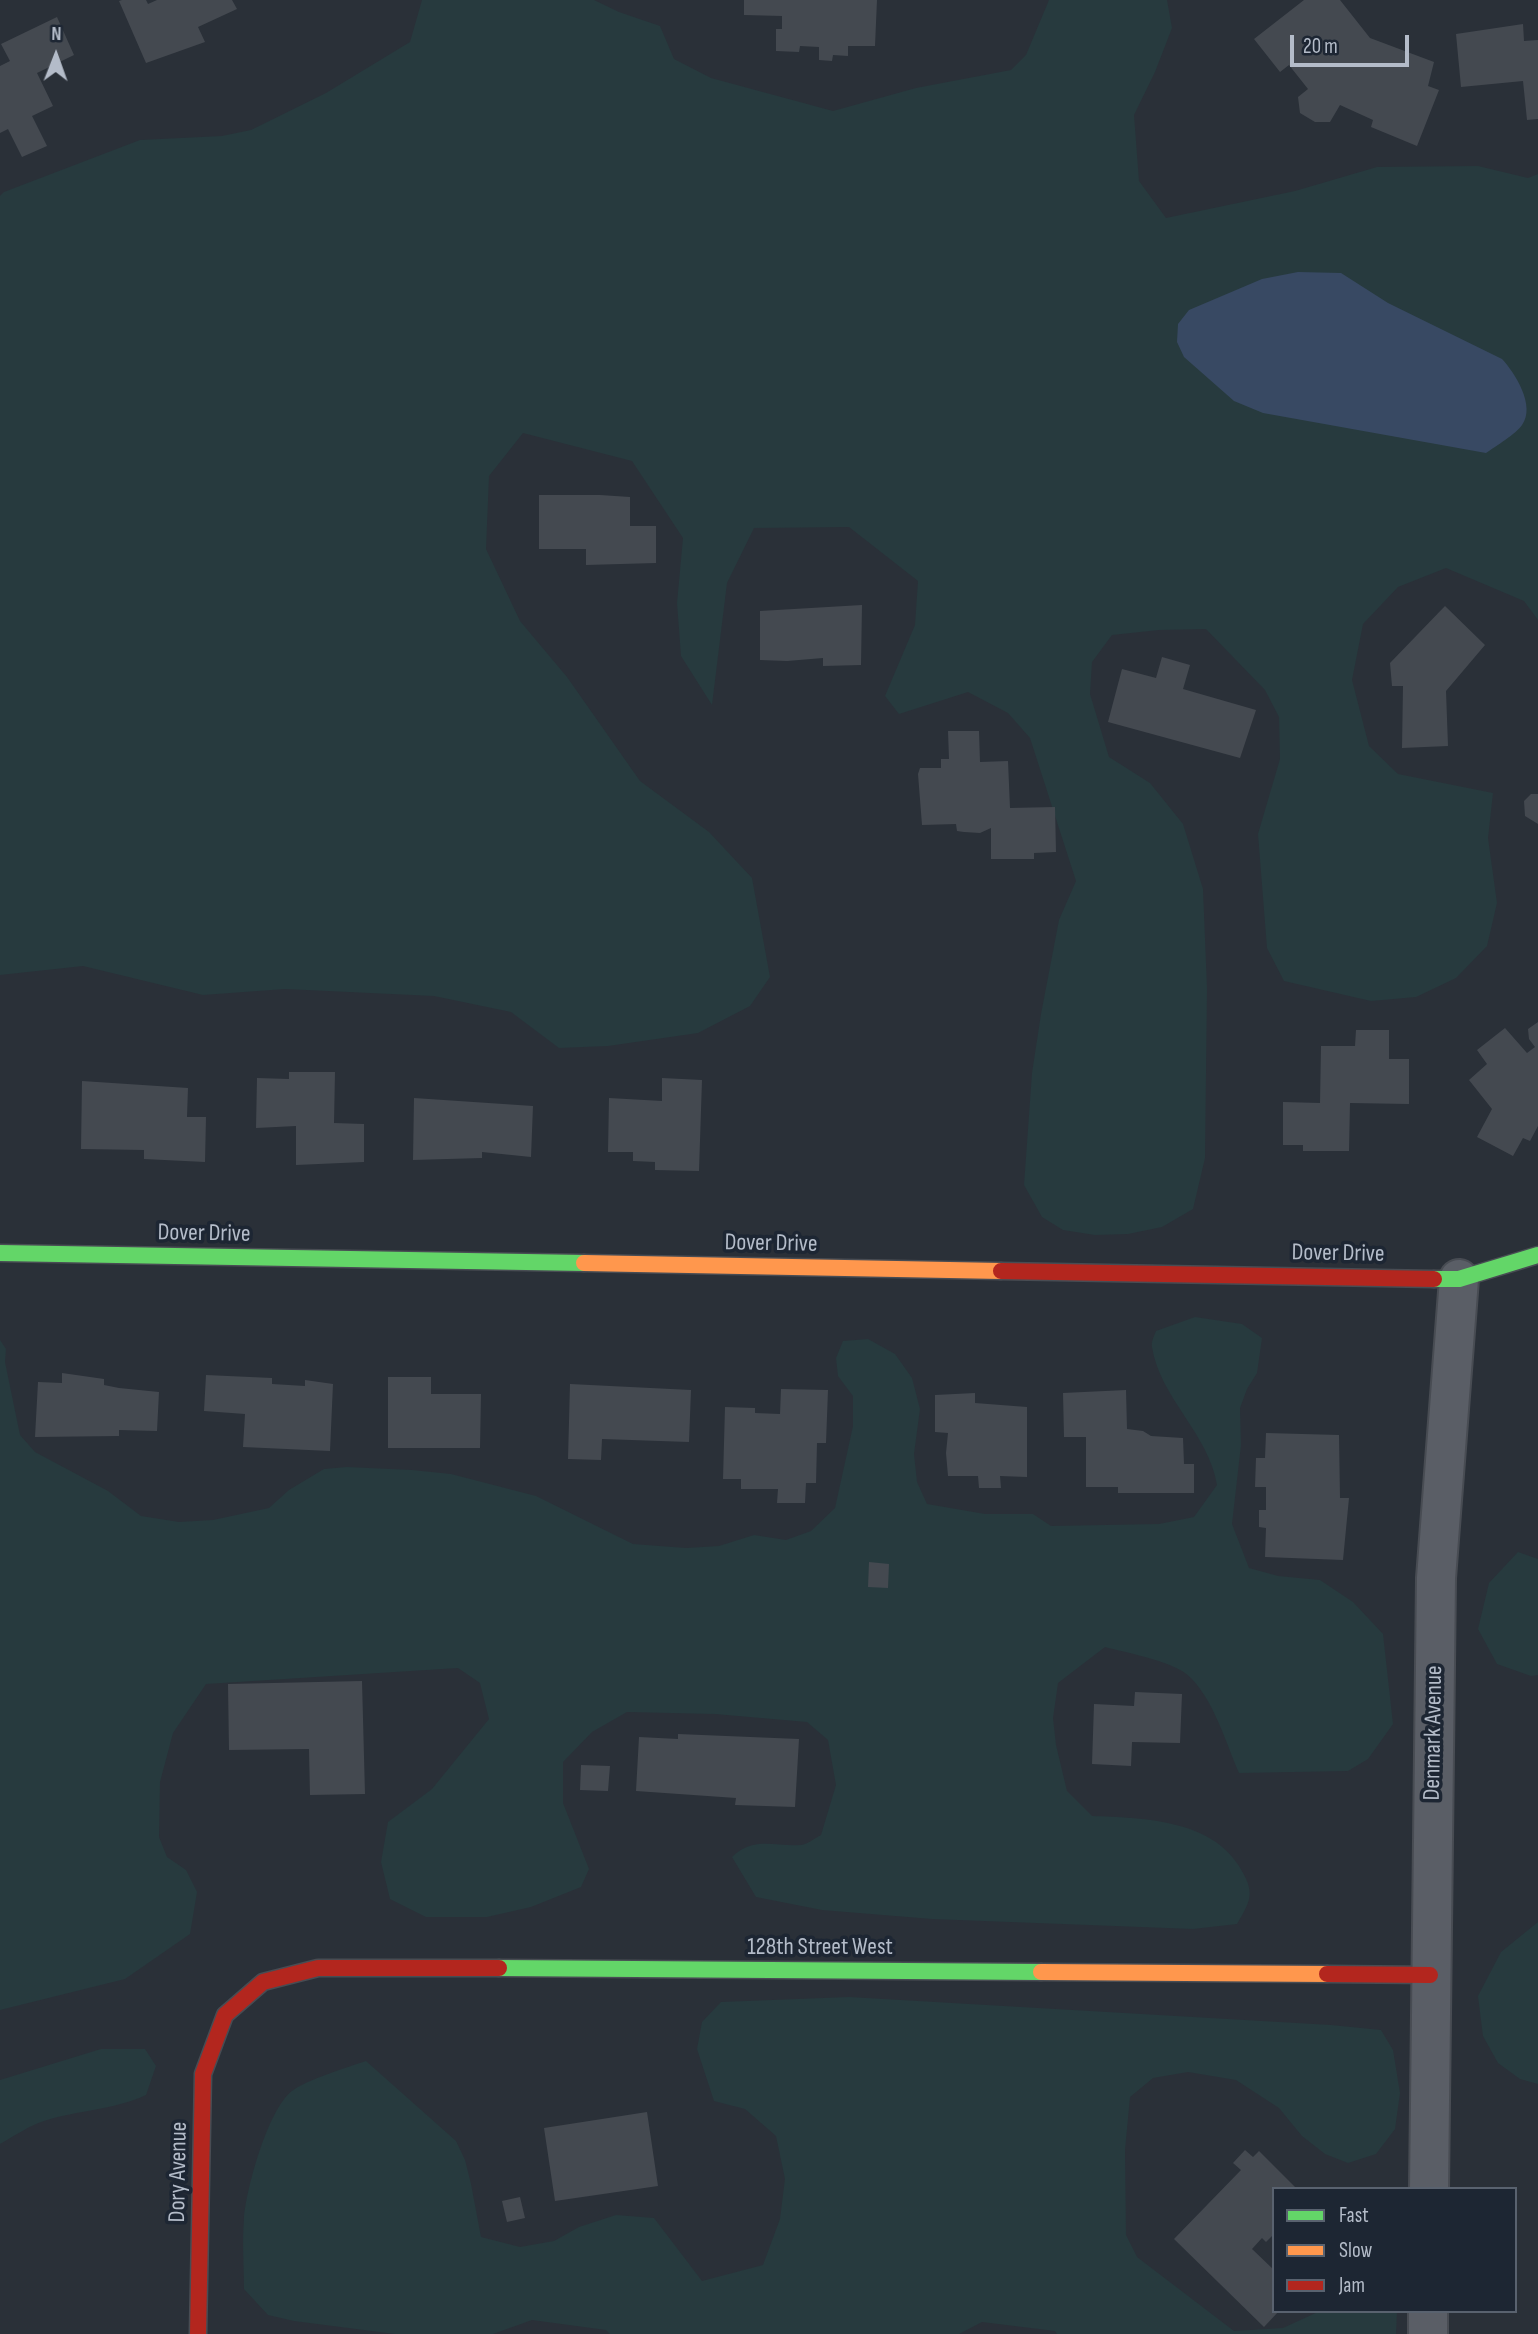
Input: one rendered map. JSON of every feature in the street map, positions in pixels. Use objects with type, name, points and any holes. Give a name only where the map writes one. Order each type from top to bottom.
[{"type":"street","name":"Dover Drive","points":[[0,1253],[1459,1279],[1538,1255]]},
{"type":"street","name":"Denmark Avenue","points":[[1429,2187],[1436,1578],[1459,1279]]},
{"type":"street","name":"128th Street West","points":[[225,2015],[263,1982],[318,1968],[1430,1975]]},
{"type":"street","name":"Dory Avenue","points":[[198,2334],[203,2074],[225,2015]]},
{"type":"street","points":[[1428,2313],[1428,2334]]},
{"type":"green space","points":[[422,0],[594,0],[660,26],[674,59],[711,78],[833,111],[916,88],[1011,70],[1026,55],[1049,0],[1167,0],[1172,28],[1134,115],[1139,181],[1166,218],[1295,191],[1377,167],[1478,166],[1528,178],[1538,174],[1538,620],[1524,601],[1446,568],[1398,587],[1363,624],[1352,680],[1369,746],[1398,774],[1493,793],[1488,838],[1497,903],[1487,946],[1456,978],[1416,997],[1371,1001],[1284,981],[1267,948],[1258,834],[1280,759],[1279,717],[1265,690],[1206,629],[1112,635],[1092,662],[1090,694],[1109,757],[1150,783],[1183,824],[1203,889],[1207,988],[1205,1158],[1193,1209],[1162,1227],[1128,1234],[1095,1235],[1063,1230],[1042,1217],[1024,1185],[1032,1073],[1041,1014],[1059,920],[1076,881],[1030,738],[1008,713],[968,692],[899,714],[885,696],[915,625],[918,581],[849,527],[754,528],[727,583],[712,705],[681,656],[677,603],[683,538],[632,461],[523,433],[489,476],[486,549],[520,621],[567,677],[640,781],[709,832],[752,878],[770,977],[750,1006],[698,1033],[608,1046],[559,1048],[511,1012],[434,996],[285,989],[203,995],[83,966],[0,975],[0,196],[4,192],[140,140],[222,136],[251,130],[326,93],[410,42]]},
{"type":"green space","points":[[1195,1317],[1242,1324],[1262,1338],[1257,1373],[1240,1408],[1241,1445],[1232,1524],[1249,1568],[1278,1576],[1320,1580],[1353,1602],[1383,1634],[1393,1724],[1368,1759],[1348,1771],[1239,1773],[1209,1703],[1192,1679],[1174,1667],[1105,1647],[1058,1683],[1053,1718],[1056,1745],[1067,1791],[1092,1816],[1173,1824],[1193,1830],[1226,1850],[1239,1866],[1248,1883],[1250,1895],[1237,1924],[1193,1929],[932,1919],[822,1910],[756,1897],[732,1857],[748,1847],[765,1844],[801,1845],[821,1835],[836,1785],[828,1740],[807,1722],[715,1714],[627,1712],[592,1732],[563,1762],[563,1803],[589,1869],[581,1887],[531,1907],[487,1917],[426,1917],[390,1899],[381,1862],[388,1822],[432,1789],[489,1719],[480,1683],[458,1668],[206,1684],[173,1733],[160,1782],[159,1837],[167,1857],[186,1870],[197,1892],[190,1934],[125,1979],[0,2010],[0,1340],[6,1349],[5,1362],[20,1435],[35,1452],[108,1491],[141,1516],[179,1522],[213,1520],[269,1508],[289,1490],[324,1469],[347,1467],[412,1470],[451,1474],[536,1496],[633,1544],[686,1548],[719,1546],[754,1535],[786,1540],[811,1531],[835,1508],[853,1426],[853,1396],[838,1376],[836,1358],[843,1341],[868,1339],[895,1354],[912,1378],[920,1409],[914,1454],[917,1482],[927,1504],[985,1514],[1033,1514],[1051,1526],[1159,1524],[1194,1517],[1217,1485],[1205,1449],[1164,1383],[1152,1345],[1156,1331]]},
{"type":"green space","points":[[1518,1552],[1538,1559],[1538,1675],[1531,1676],[1497,1664],[1478,1629],[1489,1583]]},
{"type":"green space","points":[[1538,1922],[1538,2084],[1520,2079],[1498,2063],[1483,2036],[1478,1996],[1501,1952]]},
{"type":"green space","points":[[849,1997],[1381,2030],[1393,2050],[1400,2093],[1395,2129],[1376,2154],[1348,2163],[1325,2154],[1302,2136],[1279,2108],[1236,2080],[1188,2072],[1153,2078],[1130,2097],[1125,2150],[1126,2235],[1137,2257],[1234,2331],[1283,2328],[1316,2313],[1397,2313],[1396,2334],[1057,2334],[1055,2331],[982,2322],[959,2334],[610,2334],[606,2330],[532,2320],[493,2334],[395,2334],[268,2315],[244,2289],[243,2236],[246,2206],[260,2150],[275,2114],[283,2100],[298,2087],[366,2061],[456,2141],[465,2160],[481,2237],[520,2247],[554,2241],[579,2227],[616,2215],[654,2218],[702,2281],[763,2265],[780,2219],[785,2179],[776,2136],[745,2109],[714,2101],[697,2049],[702,2022],[721,2002]]},
{"type":"green space","points":[[101,2049],[145,2049],[156,2066],[146,2095],[121,2104],[44,2121],[0,2144],[0,2080]]},
{"type":"water","points":[[1298,272],[1341,273],[1388,303],[1502,359],[1518,381],[1525,399],[1527,409],[1522,425],[1486,453],[1263,413],[1234,401],[1184,357],[1177,342],[1178,324],[1189,310],[1262,279]]},
{"type":"building","points":[[146,0],[148,4],[157,0],[232,0],[237,9],[198,27],[205,42],[146,63],[119,1]]},
{"type":"building","points":[[744,0],[877,0],[875,46],[848,46],[848,56],[833,55],[832,61],[819,60],[819,47],[800,46],[799,52],[776,51],[776,29],[782,29],[782,16],[744,15]]},
{"type":"building","points":[[1304,0],[1340,0],[1370,38],[1434,62],[1428,86],[1439,90],[1417,146],[1371,127],[1373,120],[1340,105],[1330,122],[1315,122],[1300,113],[1298,97],[1308,89],[1289,65],[1280,72],[1254,39]]},
{"type":"building","points":[[57,17],[74,55],[37,73],[53,106],[32,116],[47,146],[22,157],[8,129],[0,133],[0,66],[10,61],[1,44]]},
{"type":"building","points":[[1523,24],[1524,41],[1538,40],[1538,119],[1527,120],[1523,81],[1461,87],[1456,34]]},
{"type":"building","points":[[539,495],[630,497],[630,526],[656,526],[656,563],[586,565],[586,549],[539,549]]},
{"type":"building","points":[[862,605],[861,665],[823,666],[823,658],[760,660],[760,611]]},
{"type":"building","points":[[1445,606],[1485,645],[1446,691],[1448,746],[1402,748],[1403,686],[1392,686],[1390,663]]},
{"type":"building","points":[[1162,657],[1190,665],[1183,689],[1256,710],[1240,758],[1108,722],[1122,669],[1156,678]]},
{"type":"building","points":[[948,731],[979,731],[980,762],[1008,761],[1010,808],[1055,807],[1056,852],[1034,853],[1034,859],[991,859],[991,828],[980,833],[957,831],[956,824],[922,825],[918,774],[920,768],[941,768],[941,759],[949,759]]},
{"type":"building","points":[[1531,794],[1538,794],[1538,824],[1525,816],[1524,801]]},
{"type":"building","points":[[1538,1022],[1538,1126],[1530,1141],[1523,1138],[1513,1156],[1477,1137],[1492,1109],[1469,1080],[1487,1064],[1477,1050],[1505,1028],[1527,1053],[1535,1047],[1529,1039],[1528,1029]]},
{"type":"building","points":[[1356,1030],[1389,1030],[1389,1059],[1409,1059],[1409,1104],[1350,1103],[1349,1151],[1303,1151],[1303,1145],[1283,1145],[1283,1102],[1320,1103],[1321,1046],[1355,1046]]},
{"type":"building","points":[[289,1072],[335,1072],[334,1123],[364,1124],[364,1162],[296,1165],[296,1126],[256,1128],[257,1078],[289,1079]]},
{"type":"building","points":[[662,1078],[702,1080],[699,1171],[655,1170],[655,1162],[633,1161],[633,1152],[608,1152],[609,1098],[662,1101]]},
{"type":"building","points":[[82,1081],[188,1088],[187,1117],[206,1117],[205,1162],[144,1159],[144,1150],[81,1149]]},
{"type":"building","points":[[414,1098],[533,1106],[531,1157],[482,1152],[482,1158],[413,1160]]},
{"type":"building","points":[[62,1373],[104,1379],[104,1385],[119,1388],[159,1392],[157,1431],[119,1430],[119,1436],[35,1437],[38,1382],[62,1383]]},
{"type":"building","points":[[206,1375],[272,1378],[272,1384],[305,1386],[305,1380],[333,1384],[330,1451],[243,1447],[245,1414],[204,1411]]},
{"type":"building","points":[[388,1377],[431,1377],[431,1394],[481,1394],[480,1448],[388,1448]]},
{"type":"building","points":[[570,1384],[691,1390],[689,1442],[602,1439],[601,1460],[568,1459]]},
{"type":"building","points":[[781,1389],[828,1390],[826,1443],[817,1443],[816,1483],[806,1483],[805,1503],[777,1503],[778,1489],[741,1489],[741,1479],[723,1479],[725,1407],[755,1408],[755,1413],[780,1414]]},
{"type":"building","points":[[1126,1390],[1127,1429],[1143,1431],[1151,1436],[1183,1438],[1184,1464],[1194,1464],[1194,1493],[1118,1493],[1118,1487],[1086,1487],[1086,1437],[1064,1437],[1063,1393]]},
{"type":"building","points":[[975,1393],[975,1403],[1027,1407],[1027,1477],[1000,1476],[1001,1488],[979,1488],[978,1476],[948,1476],[948,1433],[935,1432],[935,1395]]},
{"type":"building","points":[[1266,1433],[1339,1435],[1340,1498],[1349,1498],[1343,1560],[1265,1557],[1266,1528],[1259,1527],[1259,1510],[1266,1510],[1266,1487],[1255,1487],[1256,1458],[1265,1458]]},
{"type":"building","points":[[869,1562],[889,1564],[888,1588],[868,1587]]},
{"type":"building","points":[[362,1681],[365,1794],[310,1795],[309,1749],[229,1750],[228,1684]]},
{"type":"building","points":[[1135,1692],[1182,1694],[1180,1743],[1132,1742],[1131,1766],[1092,1764],[1094,1704],[1134,1706]]},
{"type":"building","points":[[678,1734],[799,1739],[795,1807],[735,1805],[736,1798],[636,1791],[639,1737],[678,1739]]},
{"type":"building","points":[[581,1765],[610,1766],[608,1791],[580,1790]]},
{"type":"building","points":[[647,2112],[658,2186],[555,2201],[544,2128]]},
{"type":"building","points":[[1245,2150],[1253,2157],[1259,2151],[1295,2187],[1272,2187],[1272,2236],[1266,2242],[1262,2238],[1252,2249],[1272,2268],[1272,2313],[1277,2313],[1264,2327],[1174,2239],[1241,2170],[1233,2163]]},
{"type":"building","points":[[520,2197],[525,2218],[507,2222],[502,2201]]},
{"type":"traffic: fast","points":[[0,1253],[584,1263]]},
{"type":"traffic: fast","points":[[1434,1279],[1459,1279],[1538,1255]]},
{"type":"traffic: fast","points":[[499,1968],[1041,1972]]},
{"type":"traffic: slow","points":[[584,1263],[1001,1271]]},
{"type":"traffic: slow","points":[[1041,1972],[1327,1974]]},
{"type":"traffic: jam","points":[[1001,1271],[1434,1279]]},
{"type":"traffic: jam","points":[[198,2334],[203,2074],[225,2015],[263,1982],[318,1968],[499,1968]]},
{"type":"traffic: jam","points":[[1327,1974],[1430,1975]]}]
